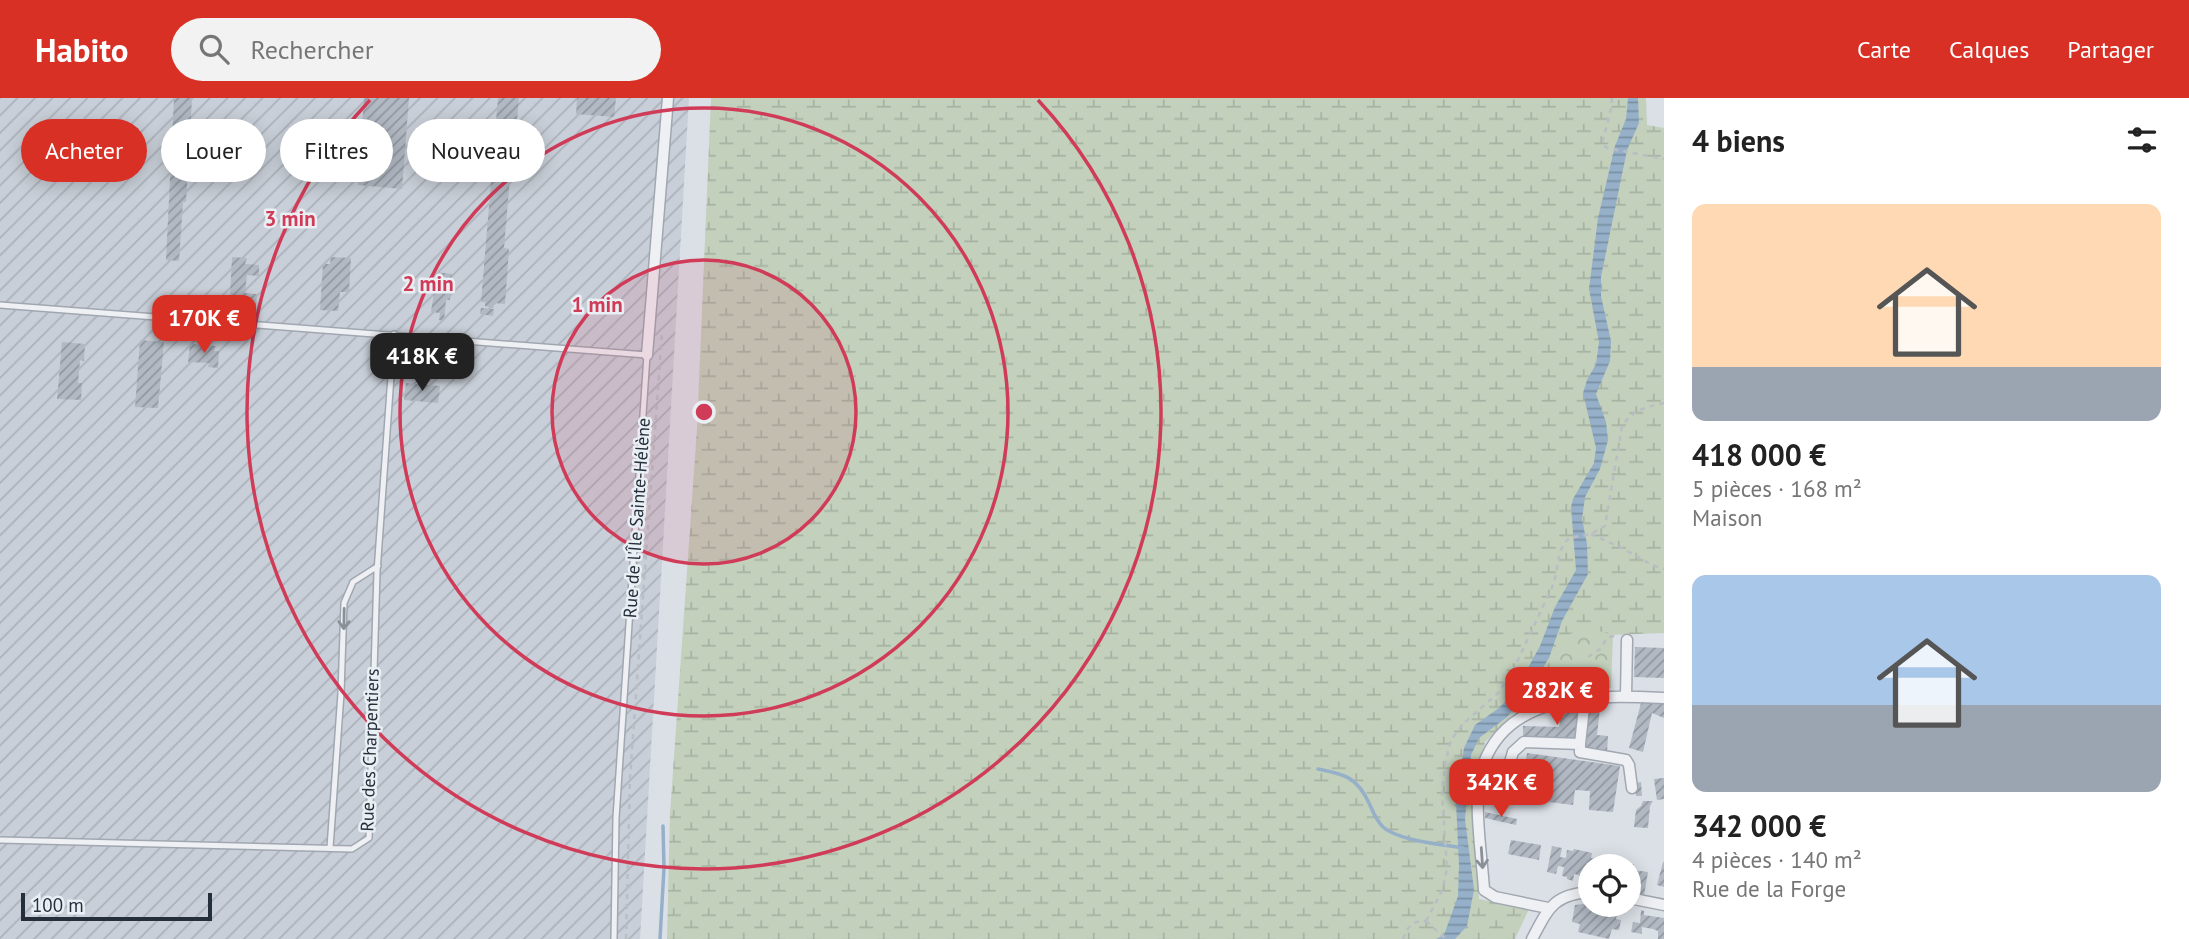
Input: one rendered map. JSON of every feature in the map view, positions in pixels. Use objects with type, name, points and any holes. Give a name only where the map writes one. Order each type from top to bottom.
[{"type":"street","name":"Rue de l'Île Sainte-Hélène","points":[[647,355],[668,98]]},
{"type":"street","points":[[1626,697],[1627,640]]},
{"type":"street","points":[[1585,698],[1580,752],[1626,760],[1632,788]]},
{"type":"street","points":[[1548,908],[1495,897],[1484,890],[1479,792],[1481,773],[1489,751],[1508,727],[1549,703],[1585,698],[1664,698]]},
{"type":"street","points":[[1479,792],[1497,795],[1502,790],[1513,752],[1524,743],[1580,744]]},
{"type":"street","points":[[1532,939],[1548,908],[1578,892]]},
{"type":"street","points":[[1641,900],[1664,905]]},
{"type":"lane","points":[[0,305],[647,355]]},
{"type":"lane","name":"Rue des Charpentiers","points":[[0,840],[352,849],[369,838],[378,566],[394,334]]},
{"type":"lane","name":"Rue de l'Île Sainte-Hélène","points":[[614,939],[616,818],[647,355]]},
{"type":"lane","points":[[330,848],[341,693],[344,603],[353,582],[378,566]]},
{"type":"path","points":[[1612,98],[1602,144],[1607,148],[1664,159]]},
{"type":"path","points":[[626,939],[630,778],[662,330]]},
{"type":"path","points":[[1426,921],[1442,891],[1447,868],[1442,794],[1451,740],[1463,724],[1499,692],[1516,664],[1554,583],[1560,552],[1569,538],[1591,534],[1605,526],[1622,426],[1637,410],[1664,403]]},
{"type":"path","points":[[1591,534],[1664,569]]},
{"type":"path","points":[[1588,657],[1600,649],[1611,635],[1627,635],[1627,640]]},
{"type":"path","points":[[1426,921],[1446,939]]},
{"type":"path","points":[[1403,939],[1412,923],[1426,921]]},
{"type":"shaded area","points":[[0,98],[689,98],[640,939],[0,939]]},
{"type":"green space","points":[[711,98],[1646,98],[1647,125],[1664,128],[1664,633],[1611,635],[1595,630],[1552,665],[1562,684],[1544,689],[1528,698],[1485,742],[1472,798],[1479,899],[1529,909],[1515,939],[667,939],[670,814],[697,428]]},
{"type":"green space","points":[[1595,630],[1613,635],[1611,688],[1575,689],[1562,684],[1552,665],[1560,640],[1574,632]]},
{"type":"water","points":[[1628,98],[1638,98],[1639,123],[1627,150],[1601,277],[1601,296],[1611,341],[1610,361],[1596,394],[1606,422],[1608,440],[1600,469],[1585,497],[1582,519],[1587,544],[1588,574],[1562,621],[1549,658],[1530,688],[1507,717],[1479,738],[1471,755],[1465,819],[1474,890],[1467,926],[1455,939],[1436,939],[1444,935],[1458,896],[1456,802],[1464,748],[1475,725],[1499,708],[1516,690],[1540,646],[1555,607],[1576,570],[1571,507],[1594,463],[1596,448],[1583,393],[1596,364],[1599,342],[1589,289],[1598,218],[1615,146],[1626,119]]},
{"type":"building","points":[[174,98],[192,98],[191,119],[173,119]]},
{"type":"building","points":[[364,98],[409,98],[402,189],[358,185],[358,182],[393,182],[393,119],[363,119]]},
{"type":"building","points":[[498,98],[519,98],[517,119],[496,119]]},
{"type":"building","points":[[577,98],[616,98],[614,117],[576,114]]},
{"type":"building","points":[[170,182],[187,182],[179,261],[166,260]]},
{"type":"building","points":[[491,182],[510,182],[504,248],[509,249],[505,304],[494,303],[493,308],[481,302]]},
{"type":"building","points":[[232,257],[247,258],[245,264],[259,265],[259,276],[247,275],[245,293],[257,294],[256,305],[233,303],[233,297],[230,297]]},
{"type":"building","points":[[331,257],[351,258],[349,292],[340,292],[338,311],[320,310],[323,264],[330,264]]},
{"type":"building","points":[[437,272],[452,274],[450,300],[446,300],[444,321],[439,320],[440,313],[431,312]]},
{"type":"building","points":[[481,308],[494,309],[493,316],[480,314]]},
{"type":"building","points":[[140,340],[164,342],[158,408],[135,407]]},
{"type":"building","points":[[62,342],[85,344],[78,383],[82,383],[81,400],[57,399]]},
{"type":"building","points":[[190,344],[216,346],[214,351],[219,351],[218,368],[208,367],[209,363],[188,362]]},
{"type":"building","points":[[406,383],[440,386],[438,403],[404,400]]},
{"type":"building","points":[[1635,647],[1664,648],[1664,678],[1634,677]]},
{"type":"building","points":[[1641,703],[1664,703],[1664,718],[1652,713],[1643,752],[1629,748]]},
{"type":"building","points":[[1580,707],[1576,739],[1523,737],[1523,726],[1559,727],[1562,708]]},
{"type":"building","points":[[1589,707],[1600,708],[1597,735],[1608,736],[1607,753],[1584,748]]},
{"type":"building","points":[[1527,753],[1620,766],[1613,812],[1589,810],[1590,791],[1575,790],[1573,805],[1549,802],[1552,787],[1527,783]]},
{"type":"building","points":[[1664,778],[1664,799],[1657,800],[1654,779]]},
{"type":"building","points":[[1641,782],[1642,796],[1636,796],[1635,783]]},
{"type":"building","points":[[1509,786],[1519,789],[1516,804],[1504,802]]},
{"type":"building","points":[[1643,801],[1653,801],[1648,828],[1634,827],[1636,810]]},
{"type":"building","points":[[1485,812],[1517,819],[1516,825],[1485,818]]},
{"type":"building","points":[[1511,840],[1541,845],[1539,860],[1508,854]]},
{"type":"building","points":[[1552,846],[1562,848],[1560,857],[1566,858],[1567,850],[1574,849],[1592,853],[1578,854],[1578,875],[1574,874],[1573,881],[1562,876],[1564,867],[1558,866],[1556,874],[1547,872]]},
{"type":"building","points":[[1664,862],[1664,887],[1657,885]]},
{"type":"building","points":[[1641,871],[1648,872],[1644,895],[1641,894]]},
{"type":"building","points":[[1575,905],[1578,905],[1578,917],[1616,917],[1621,920],[1619,930],[1612,929],[1609,939],[1578,932],[1580,924],[1572,922]]},
{"type":"building","points":[[1641,910],[1644,915],[1664,918],[1664,939],[1658,939],[1658,931],[1653,929],[1642,927],[1642,934],[1631,932],[1633,922],[1640,923]]},
{"type":"waterway","points":[[1318,769],[1342,775],[1360,787],[1378,822],[1390,832],[1421,841],[1463,848]]},
{"type":"waterway","points":[[660,939],[664,868],[663,826]]}]
